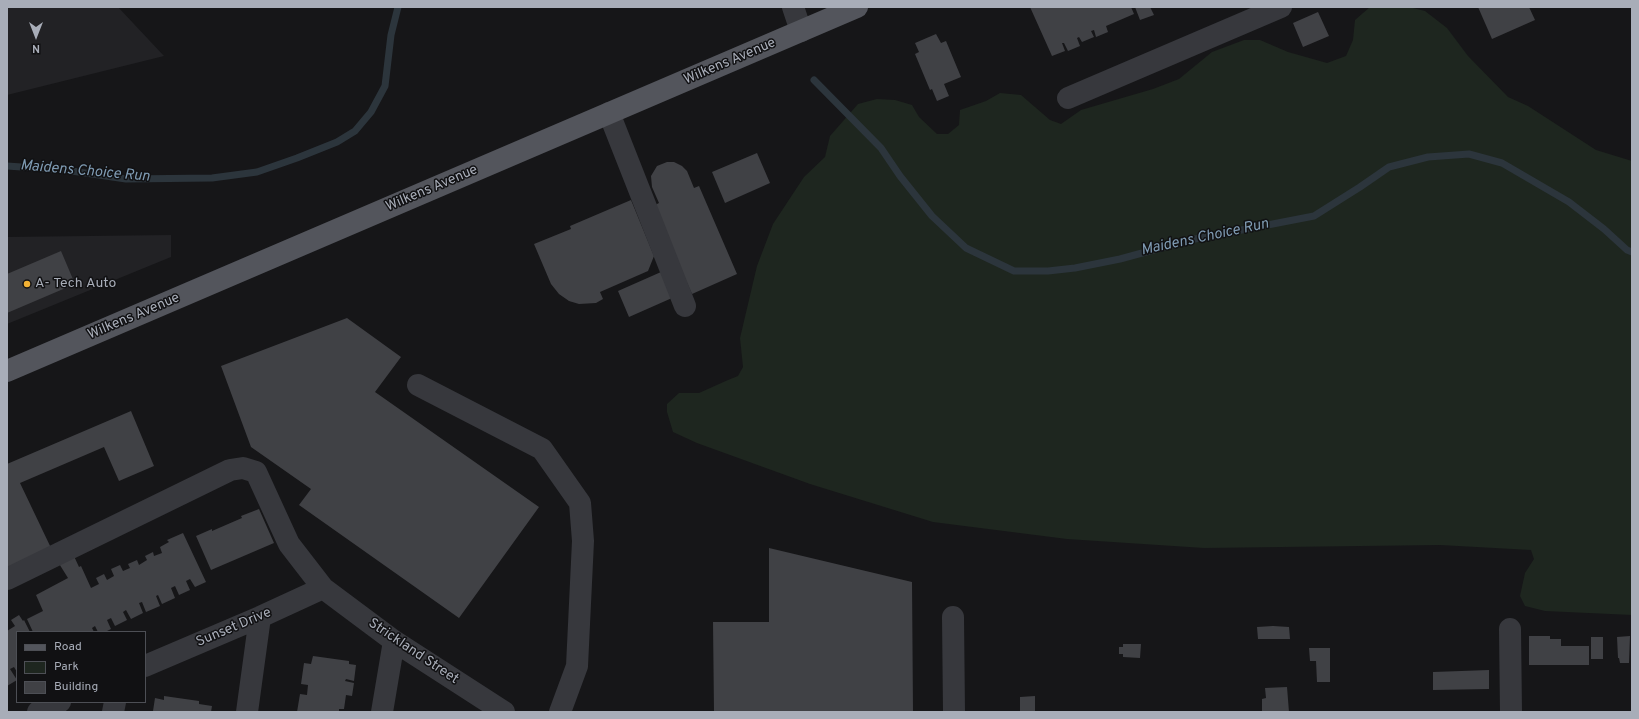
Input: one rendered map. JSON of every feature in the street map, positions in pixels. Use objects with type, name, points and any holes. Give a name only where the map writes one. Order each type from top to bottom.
[{"type":"main road","name":"Wilkens Avenue","points":[[7,371],[857,7]]},
{"type":"street","points":[[792,7],[801,31]]},
{"type":"street","points":[[1068,98],[1281,7]]},
{"type":"street","points":[[609,113],[685,306]]},
{"type":"street","points":[[418,385],[542,449],[580,503],[583,541],[576,666],[560,712]]},
{"type":"street","name":"Strickland Street","points":[[7,579],[230,470],[243,468],[256,472],[289,544],[323,588],[394,641],[504,712]]},
{"type":"street","name":"Sunset Drive","points":[[146,666],[260,617],[323,588]]},
{"type":"street","points":[[247,712],[260,617]]},
{"type":"street","points":[[953,617],[954,712]]},
{"type":"street","points":[[1510,629],[1511,712]]},
{"type":"street","points":[[382,712],[394,641]]},
{"type":"street","points":[[38,712],[58,703]]},
{"type":"shaded area","points":[[7,7],[118,7],[164,56],[7,95]]},
{"type":"shaded area","points":[[171,235],[171,257],[7,324],[7,237]]},
{"type":"green space","points":[[1370,7],[1409,7],[1425,11],[1447,28],[1468,56],[1508,97],[1528,106],[1596,150],[1632,161],[1632,615],[1545,611],[1525,606],[1520,596],[1525,573],[1534,559],[1531,550],[1440,545],[1204,548],[1067,539],[933,522],[810,484],[697,443],[673,432],[667,412],[667,404],[679,393],[699,393],[738,376],[743,367],[740,338],[757,266],[773,224],[804,177],[825,157],[830,136],[858,104],[877,99],[895,100],[912,105],[919,117],[937,134],[948,134],[959,125],[960,110],[986,101],[1000,93],[1021,95],[1050,120],[1061,124],[1081,110],[1153,89],[1179,79],[1212,52],[1244,40],[1260,40],[1288,52],[1327,63],[1346,56],[1353,40],[1355,20]]},
{"type":"building","points":[[1030,7],[1131,7],[1134,14],[1106,26],[1108,32],[1096,37],[1094,30],[1091,31],[1094,37],[1082,42],[1079,37],[1077,38],[1080,46],[1068,51],[1064,43],[1062,43],[1065,51],[1052,56]]},
{"type":"building","points":[[1135,7],[1150,7],[1154,15],[1140,20]]},
{"type":"building","points":[[1478,7],[1529,7],[1535,20],[1492,39]]},
{"type":"building","points":[[1318,12],[1329,36],[1303,47],[1293,23]]},
{"type":"building","points":[[936,34],[941,43],[946,41],[961,77],[944,84],[949,96],[937,101],[932,89],[930,90],[915,54],[919,52],[915,43]]},
{"type":"building","points":[[757,153],[770,183],[725,203],[712,172]]},
{"type":"building","points":[[667,162],[674,162],[682,166],[687,171],[694,188],[699,186],[737,274],[692,294],[653,206],[659,203],[652,187],[651,176],[657,166]]},
{"type":"building","points":[[631,200],[654,256],[648,271],[600,292],[603,299],[596,303],[579,304],[569,301],[559,294],[551,284],[534,244],[571,229],[570,226]]},
{"type":"building","points":[[61,251],[75,284],[7,313],[7,274]]},
{"type":"building","points":[[661,272],[672,298],[629,317],[618,291]]},
{"type":"building","points":[[347,318],[401,357],[375,392],[539,507],[459,618],[299,505],[311,489],[251,447],[221,366]]},
{"type":"building","points":[[131,411],[154,466],[119,481],[104,447],[20,483],[52,550],[7,570],[7,464]]},
{"type":"building","points":[[259,509],[274,543],[211,570],[196,536],[212,529],[212,531],[242,518],[241,516]]},
{"type":"building","points":[[183,533],[206,582],[195,587],[190,579],[186,581],[190,590],[179,595],[175,586],[171,588],[175,598],[162,604],[158,595],[156,596],[160,606],[146,612],[142,602],[139,603],[143,613],[131,619],[126,610],[123,612],[127,620],[115,626],[111,618],[107,620],[111,629],[107,631],[98,631],[95,626],[92,628],[94,631],[33,631],[27,619],[43,611],[36,595],[68,578],[58,562],[73,554],[79,567],[81,566],[91,588],[99,584],[96,578],[104,574],[107,580],[114,576],[111,569],[120,565],[123,571],[130,568],[128,564],[137,560],[139,565],[147,560],[145,556],[153,552],[154,556],[162,553],[160,547],[169,542],[167,540]]},
{"type":"building","points":[[769,548],[912,582],[913,712],[714,712],[713,622],[769,622]]},
{"type":"building","points":[[19,615],[23,621],[24,620],[30,631],[16,631],[16,670],[14,667],[10,669],[16,681],[7,686],[7,631],[15,626],[11,620]]},
{"type":"building","points":[[1257,627],[1289,627],[1290,639],[1258,639]]},
{"type":"building","points":[[1529,636],[1550,636],[1550,639],[1561,639],[1561,646],[1589,646],[1589,665],[1529,665]]},
{"type":"building","points":[[1630,636],[1629,663],[1620,663],[1618,658],[1617,637]]},
{"type":"building","points":[[1591,637],[1603,637],[1603,659],[1591,659]]},
{"type":"building","points":[[1123,644],[1141,644],[1140,658],[1123,657],[1123,654],[1119,654],[1119,647],[1123,647]]},
{"type":"building","points":[[1309,648],[1330,648],[1330,682],[1317,682],[1316,661],[1310,661]]},
{"type":"building","points":[[313,656],[349,661],[349,664],[356,665],[354,681],[346,679],[345,681],[354,683],[352,696],[346,695],[344,709],[339,709],[339,712],[297,712],[300,694],[307,695],[308,685],[301,684],[304,663],[311,664]]},
{"type":"building","points":[[1489,670],[1489,689],[1433,690],[1433,672]]},
{"type":"building","points":[[1287,687],[1289,712],[1262,712],[1262,699],[1266,698],[1265,688]]},
{"type":"building","points":[[164,696],[199,701],[199,704],[212,706],[211,712],[153,711],[155,698],[164,700]]},
{"type":"building","points":[[1035,696],[1035,712],[1020,712],[1020,697]]},
{"type":"waterway","name":"Maidens Choice Run","points":[[7,166],[65,170],[126,179],[212,178],[257,172],[337,142],[355,131],[371,112],[385,86],[391,35],[398,7]]},
{"type":"waterway","name":"Maidens Choice Run","points":[[814,80],[881,148],[900,176],[932,216],[966,248],[1014,271],[1048,271],[1075,268],[1120,259],[1190,240],[1314,216],[1389,167],[1428,157],[1469,154],[1502,163],[1569,202],[1604,229],[1627,250],[1632,252]]},
{"type":"place","name":"A- Tech Auto","points":[[27,284]]}]
